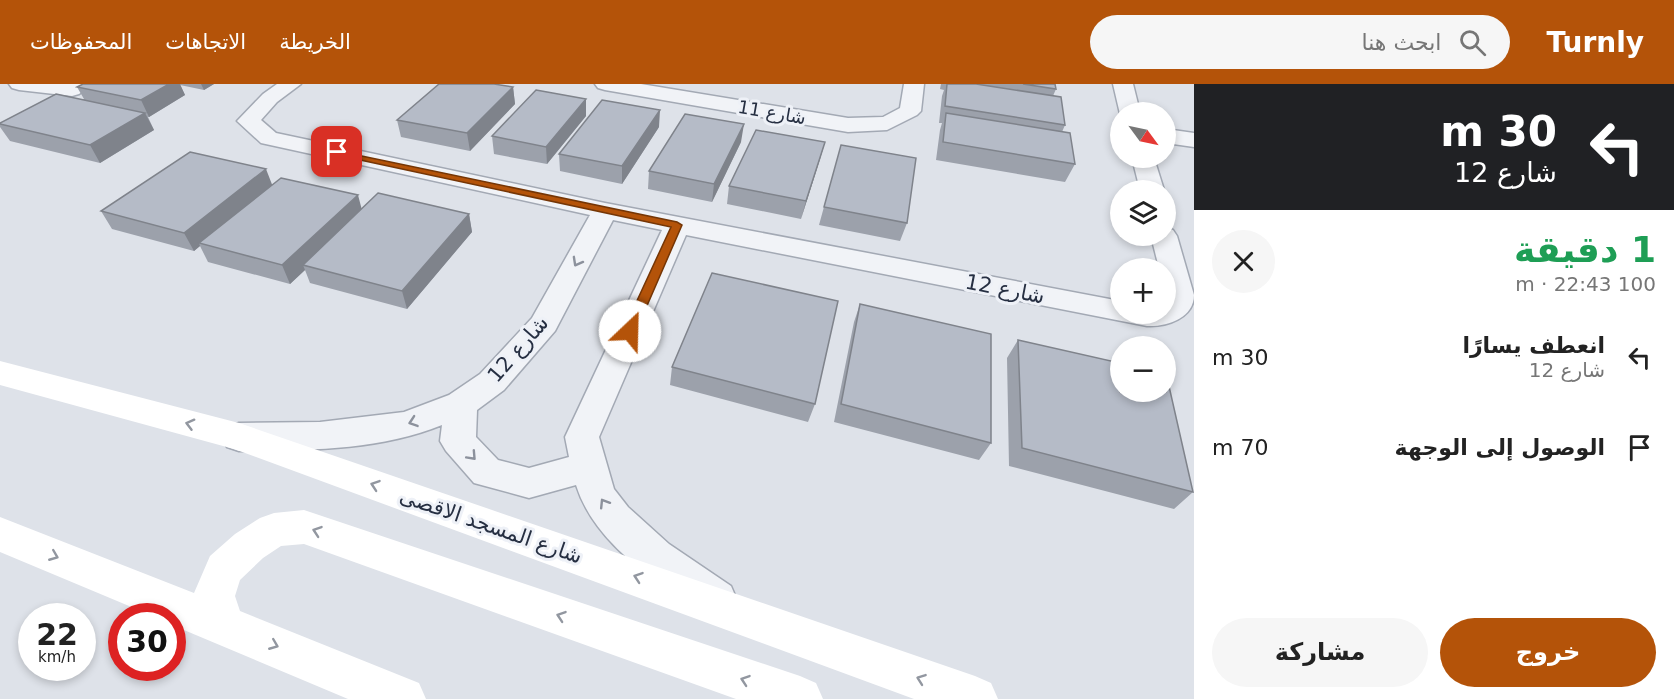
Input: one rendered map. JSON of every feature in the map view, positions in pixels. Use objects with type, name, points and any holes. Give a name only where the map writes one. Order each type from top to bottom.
[{"type":"main road","name":"شارع المسجد الاقصى","points":[[0,373],[238,437],[728,609],[975,699]]},
{"type":"main road","points":[[223,625],[214,597],[224,569],[249,546],[274,530],[304,527],[800,699]]},
{"type":"main road","points":[[0,534],[403,699]]},
{"type":"street","points":[[19,84],[72,90],[82,84]]},
{"type":"street","name":"شارع 12","points":[[291,84],[270,98],[248,121],[269,138],[605,211],[1110,309]]},
{"type":"street","name":"شارع 11","points":[[605,84],[848,125],[887,123],[910,111],[914,84]]},
{"type":"street","points":[[1123,84],[1128,102]]},
{"type":"street","points":[[1176,137],[1194,140]]},
{"type":"street","name":"شارع 12","points":[[238,437],[320,436],[407,425],[461,404],[492,382],[544,324],[605,211]]},
{"type":"street","points":[[677,225],[582,437],[589,467],[602,503],[640,545],[728,609]]},
{"type":"street","points":[[1176,281],[1181,300],[1176,307]]},
{"type":"street","points":[[461,404],[458,441],[487,472],[529,483],[589,467]]},
{"type":"building","points":[[83,84],[169,84],[141,100],[77,87]]},
{"type":"building","points":[[439,84],[494,84],[513,87],[467,133],[397,120]]},
{"type":"building","points":[[947,84],[976,84],[1061,97],[1065,125],[945,106]]},
{"type":"building","points":[[1023,84],[1055,84],[1056,89]]},
{"type":"building","points":[[536,90],[586,99],[546,147],[492,136]]},
{"type":"building","points":[[56,94],[145,113],[90,145],[0,124]]},
{"type":"building","points":[[602,100],[660,110],[622,166],[559,154]]},
{"type":"building","points":[[946,113],[1070,133],[1075,164],[943,142]]},
{"type":"building","points":[[685,114],[744,124],[714,184],[649,171]]},
{"type":"building","points":[[756,130],[825,142],[806,201],[729,186]]},
{"type":"building","points":[[841,145],[916,158],[907,223],[824,207]]},
{"type":"building","points":[[190,152],[266,169],[184,233],[101,211]]},
{"type":"building","points":[[281,178],[358,195],[282,265],[199,243]]},
{"type":"building","points":[[378,193],[469,214],[402,291],[303,265]]},
{"type":"building","points":[[712,273],[838,301],[815,404],[672,367]]},
{"type":"building","points":[[860,304],[991,334],[991,443],[841,404]]},
{"type":"building","points":[[1018,340],[1110,361],[1110,402],[1173,402],[1193,492],[1022,448]]},
{"type":"route","points":[[337,152],[677,225],[630,331]]}]
